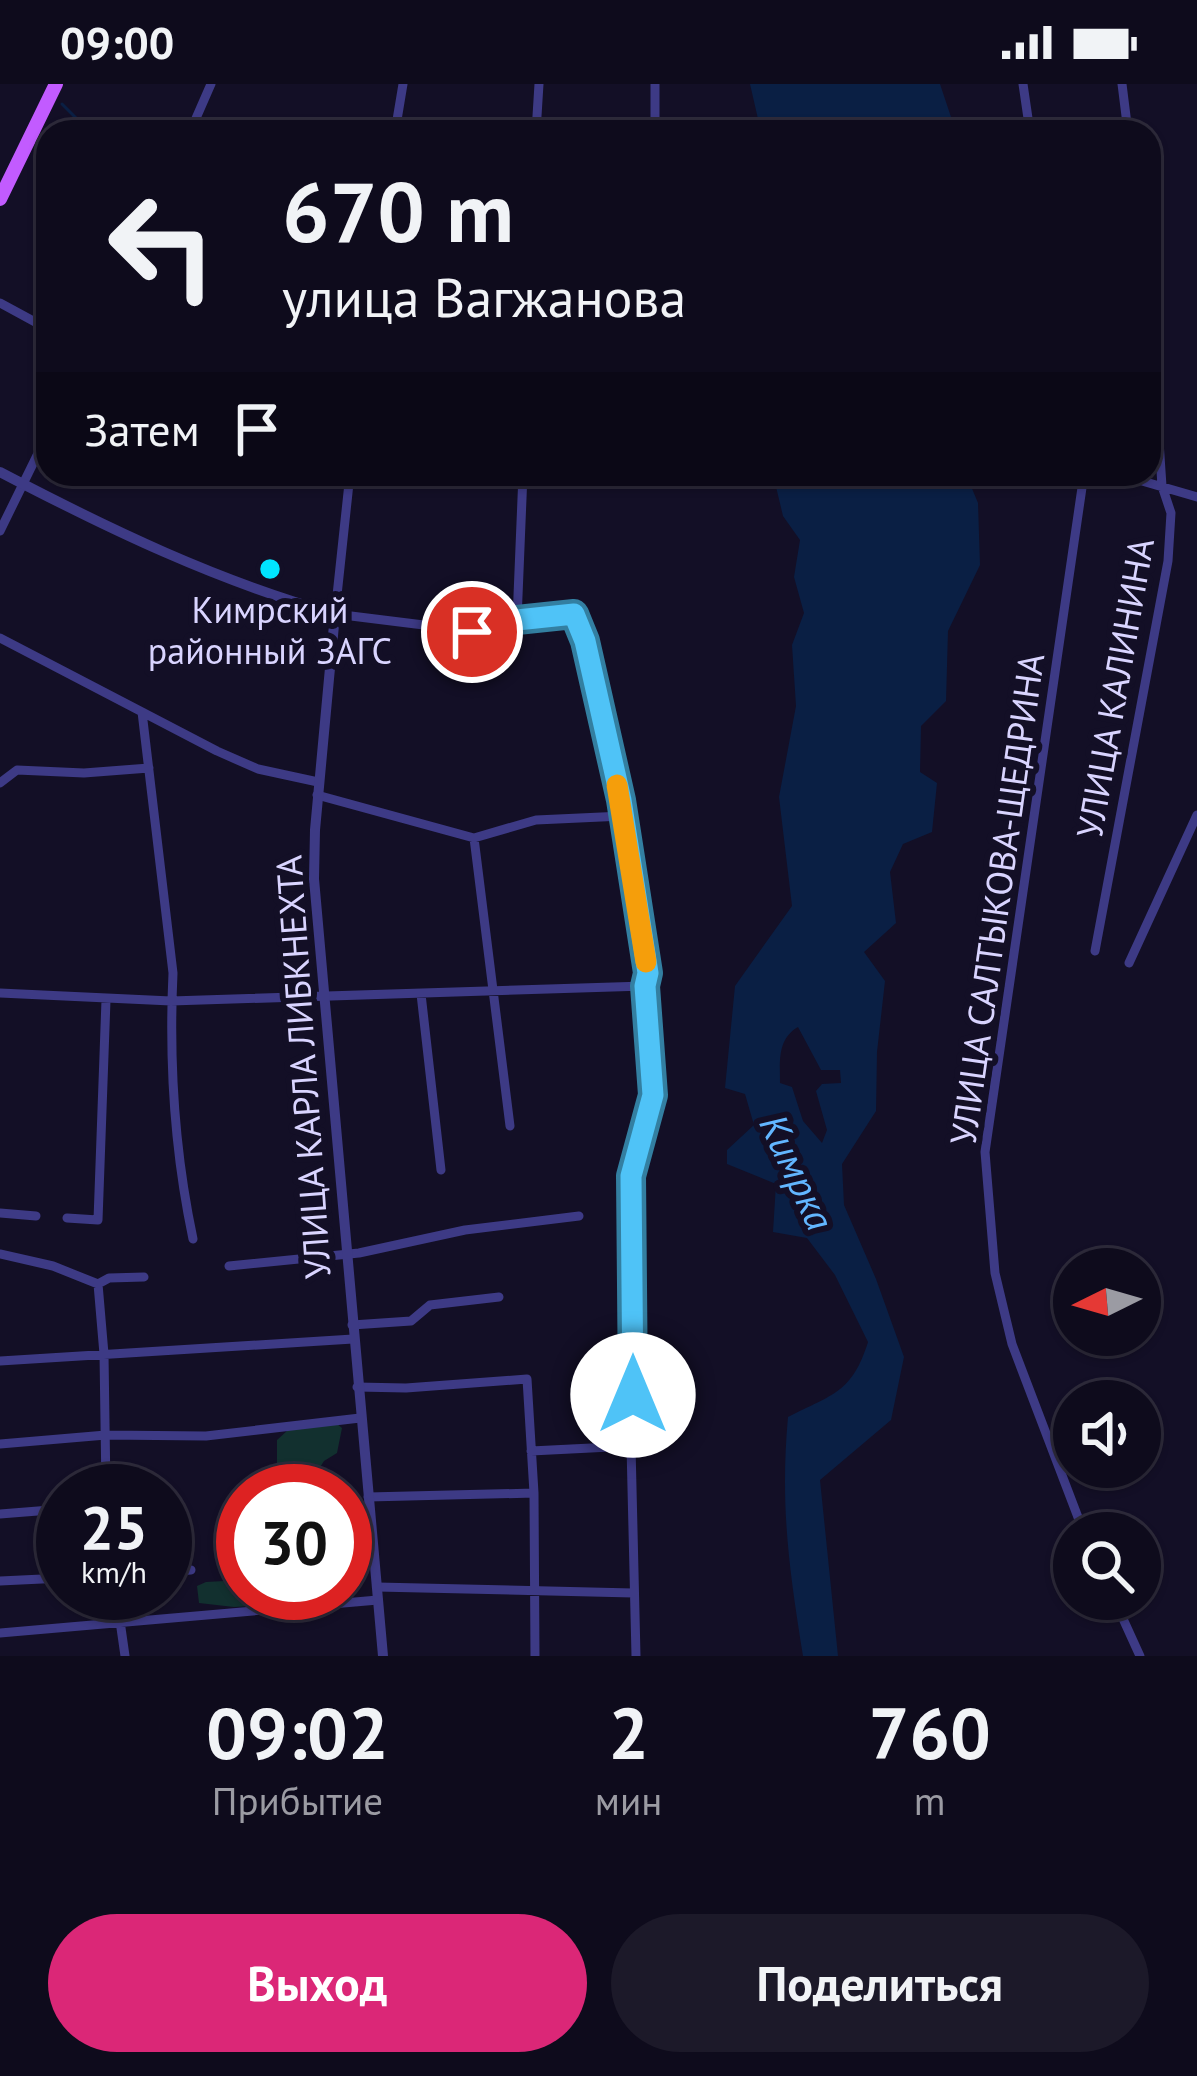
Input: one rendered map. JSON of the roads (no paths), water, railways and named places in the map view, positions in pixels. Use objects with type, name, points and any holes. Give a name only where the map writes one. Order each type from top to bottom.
[{"type":"main road","points":[[39,120],[56,84]]},
{"type":"main road","points":[[0,200],[36,125]]},
{"type":"street","points":[[195,120],[211,84]]},
{"type":"street","points":[[396,120],[403,84]]},
{"type":"street","points":[[536,120],[538,84]]},
{"type":"street","points":[[655,84],[655,120]]},
{"type":"street","points":[[1022,84],[1028,120]]},
{"type":"street","points":[[1122,84],[1126,120]]},
{"type":"street","points":[[0,303],[36,322]]},
{"type":"street","points":[[0,531],[36,457]]},
{"type":"street","name":"УЛИЦА КАЛИНИНА","points":[[1095,951],[1168,560],[1172,513],[1161,471]]},
{"type":"street","points":[[0,472],[186,564],[335,614],[472,632],[517,620],[574,614],[585,641],[623,816],[648,973],[653,1095],[631,1176],[636,1656]]},
{"type":"street","name":"УЛИЦА КАРЛА ЛИБКНЕХТА","points":[[349,486],[318,789],[314,879],[365,1464]]},
{"type":"street","points":[[517,620],[523,486]]},
{"type":"street","name":"УЛИЦА САЛТЫКОВА-ЩЕДРИНА","points":[[1076,1512],[1012,1344],[995,1273],[985,1152],[1082,486]]},
{"type":"street","points":[[1162,486],[1197,497]]},
{"type":"street","points":[[0,638],[259,769],[473,838],[536,820],[623,816]]},
{"type":"street","points":[[142,712],[173,973],[179,1139],[193,1239]]},
{"type":"street","points":[[0,783],[17,770],[84,773],[149,768]]},
{"type":"street","points":[[1129,963],[1197,814]]},
{"type":"street","points":[[473,838],[510,1126]]},
{"type":"street","points":[[0,993],[171,1001],[645,986]]},
{"type":"street","points":[[421,994],[441,1170]]},
{"type":"street","points":[[68,1218],[98,1220],[106,1000]]},
{"type":"street","points":[[0,1214],[36,1216]]},
{"type":"street","points":[[230,1266],[349,1253],[465,1229],[579,1216]]},
{"type":"street","points":[[0,1254],[52,1266],[98,1284],[109,1278],[144,1276]]},
{"type":"street","points":[[98,1284],[106,1464]]},
{"type":"street","points":[[352,1325],[411,1321],[430,1305],[500,1297]]},
{"type":"street","points":[[0,1361],[353,1340]]},
{"type":"street","points":[[357,1387],[527,1378],[534,1493],[535,1656]]},
{"type":"street","points":[[0,1444],[106,1436],[206,1436],[360,1418]]},
{"type":"street","points":[[531,1451],[631,1446]]},
{"type":"street","points":[[372,1497],[534,1493]]},
{"type":"street","points":[[0,1514],[36,1511]]},
{"type":"street","name":"УЛИЦА КАРЛА ЛИБКНЕХТА","points":[[372,1540],[383,1656]]},
{"type":"street","points":[[0,1581],[36,1579]]},
{"type":"street","points":[[0,1633],[377,1593],[633,1593]]},
{"type":"street","points":[[1124,1620],[1140,1656]]},
{"type":"street","points":[[120,1622],[125,1656]]},
{"type":"water","points":[[750,84],[940,84],[952,120],[758,120]]},
{"type":"water","name":"Кимрка","points":[[776,486],[971,486],[978,503],[980,565],[948,631],[946,701],[921,726],[920,772],[937,783],[932,832],[903,844],[890,872],[896,923],[864,952],[885,981],[876,1111],[842,1164],[844,1205],[904,1357],[891,1420],[820,1480],[838,1656],[803,1656],[787,1537],[788,1417],[848,1382],[868,1342],[835,1275],[807,1238],[773,1232],[776,1184],[727,1164],[727,1150],[754,1125],[745,1094],[725,1088],[735,986],[792,906],[779,797],[796,706],[792,645],[804,613],[794,577],[800,540],[783,516]],"holes":[[[798,1027],[821,1070],[840,1070],[841,1083],[822,1084],[816,1091],[827,1130],[822,1143],[803,1121],[792,1087],[780,1083],[783,1044]]]},
{"type":"waterway","points":[[62,104],[78,120]]},
{"type":"place","name":"Кимрский районный ЗАГС","points":[[270,569]]}]
